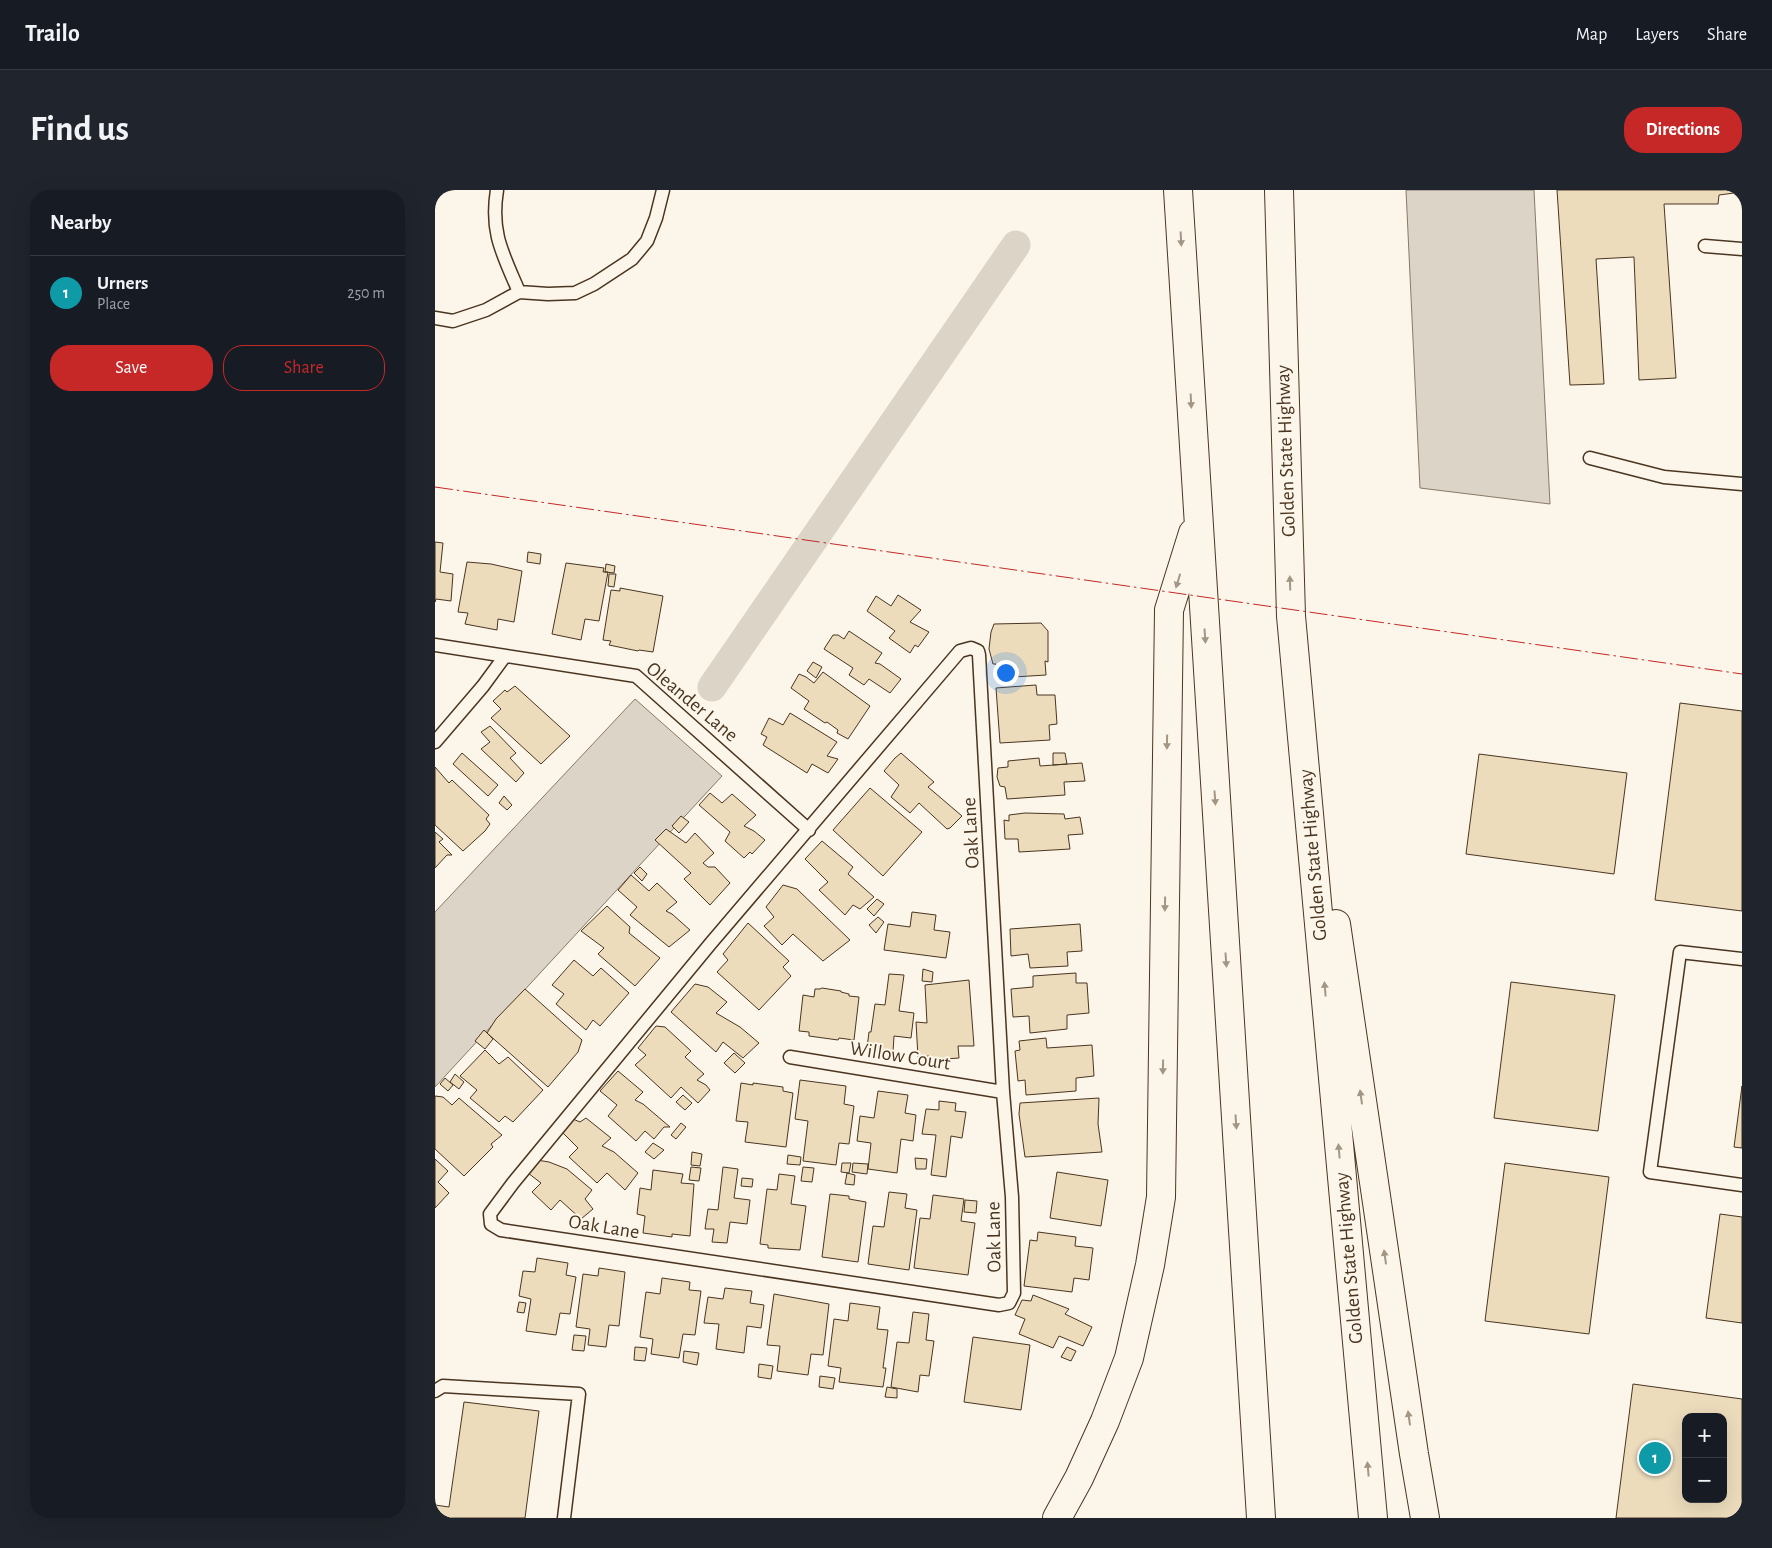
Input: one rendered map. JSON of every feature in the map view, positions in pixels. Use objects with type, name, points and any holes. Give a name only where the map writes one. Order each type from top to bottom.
[{"type":"highway","points":[[1178,190],[1261,1518]]},
{"type":"highway","name":"Golden State Highway","points":[[1279,190],[1291,616],[1373,1518]]},
{"type":"highway","points":[[1057,1518],[1079,1478],[1105,1421],[1129,1358],[1150,1265],[1161,1197],[1169,610],[1198,517]]},
{"type":"highway","points":[[1291,616],[1411,1434],[1425,1518]]},
{"type":"lane","points":[[497,190],[494,209],[495,228],[519,292]]},
{"type":"lane","points":[[435,318],[453,321],[486,310],[519,292],[575,293],[594,284],[632,260],[647,241],[656,218],[663,190]]},
{"type":"lane","points":[[1705,246],[1742,248]]},
{"type":"lane","points":[[1590,458],[1663,477],[1742,484]]},
{"type":"lane","name":"Oleander Lane","points":[[435,645],[636,676],[809,830]]},
{"type":"lane","name":"Oak Lane","points":[[971,648],[978,651],[1003,1092],[1012,1197],[1014,1293],[1009,1303],[989,1304],[501,1230],[491,1224],[490,1214],[513,1182],[705,951],[809,830],[960,651],[971,648]]},
{"type":"lane","points":[[435,742],[483,686],[505,656]]},
{"type":"lane","points":[[1742,959],[1680,952],[1650,1172],[1742,1185]]},
{"type":"lane","name":"Willow Court","points":[[790,1057],[1003,1092]]},
{"type":"lane","points":[[435,1391],[443,1386],[579,1394],[564,1518]]},
{"type":"shaded area","points":[[1406,190],[1534,190],[1550,504],[1420,488]]},
{"type":"shaded area","points":[[635,699],[722,776],[435,1087],[435,912]]},
{"type":"building","points":[[1557,190],[1742,190],[1742,192],[1719,195],[1718,204],[1664,204],[1676,378],[1639,380],[1634,257],[1596,259],[1604,384],[1570,385]]},
{"type":"building","points":[[435,542],[443,543],[440,572],[453,574],[451,601],[436,599],[435,602]]},
{"type":"building","points":[[528,552],[541,554],[540,564],[527,562]]},
{"type":"building","points":[[467,562],[491,564],[522,571],[514,622],[498,619],[497,630],[465,624],[468,613],[458,612]]},
{"type":"building","points":[[566,563],[604,568],[603,572],[608,572],[599,621],[585,619],[581,640],[552,634]]},
{"type":"building","points":[[606,564],[615,566],[614,573],[605,572]]},
{"type":"building","points":[[609,574],[616,574],[614,587],[608,586]]},
{"type":"building","points":[[620,588],[663,596],[653,652],[609,645],[611,641],[603,640],[611,590],[620,591]]},
{"type":"building","points":[[898,595],[921,610],[910,622],[929,632],[918,647],[915,645],[910,653],[889,638],[895,631],[867,611],[876,596],[891,606]]},
{"type":"building","points":[[1041,623],[1048,631],[1048,662],[1045,661],[1046,675],[997,678],[996,664],[993,664],[989,649],[994,624]]},
{"type":"building","points":[[849,631],[882,653],[875,663],[880,664],[901,679],[890,693],[869,679],[864,685],[849,675],[853,668],[824,649],[833,635],[838,635],[844,639]]},
{"type":"building","points":[[813,662],[822,667],[816,678],[807,671]]},
{"type":"building","points":[[823,672],[870,706],[848,739],[837,733],[838,730],[827,722],[825,723],[804,709],[809,701],[791,688],[799,674],[814,683]]},
{"type":"building","points":[[1036,685],[1037,695],[1055,695],[1057,724],[1049,725],[1050,740],[1000,743],[996,688]]},
{"type":"building","points":[[515,686],[570,736],[541,764],[491,718],[501,709],[493,701],[505,690],[507,692]]},
{"type":"building","points":[[1680,703],[1742,711],[1742,911],[1655,900]]},
{"type":"building","points":[[790,713],[837,742],[827,756],[838,759],[828,773],[812,764],[807,773],[763,745],[767,737],[761,734],[769,718],[783,725]]},
{"type":"building","points":[[490,726],[516,753],[510,758],[524,773],[516,782],[481,749],[490,742],[481,732]]},
{"type":"building","points":[[462,753],[498,785],[488,796],[453,764]]},
{"type":"building","points":[[901,753],[934,782],[928,787],[962,816],[950,828],[947,829],[919,803],[910,813],[891,797],[899,785],[884,771]]},
{"type":"building","points":[[1053,753],[1065,753],[1067,764],[1053,765]]},
{"type":"building","points":[[1479,754],[1627,773],[1614,874],[1466,854]]},
{"type":"building","points":[[1039,758],[1040,766],[1082,763],[1085,781],[1064,782],[1065,795],[1007,799],[1005,787],[1000,786],[997,777],[998,768],[1008,767],[1008,761]]},
{"type":"building","points":[[435,767],[449,783],[452,780],[489,815],[486,819],[490,824],[485,831],[463,851],[435,825]]},
{"type":"building","points":[[870,788],[922,832],[883,876],[833,830]]},
{"type":"building","points":[[710,793],[722,803],[732,794],[756,815],[744,826],[765,840],[752,854],[750,852],[744,858],[725,841],[730,832],[699,805]]},
{"type":"building","points":[[504,796],[512,805],[507,810],[499,803]]},
{"type":"building","points":[[1025,813],[1064,814],[1065,819],[1080,817],[1083,834],[1068,835],[1070,849],[1019,852],[1018,839],[1005,839],[1004,820],[1009,821],[1009,815]]},
{"type":"building","points":[[681,816],[689,822],[679,833],[672,826]]},
{"type":"building","points":[[666,829],[686,843],[695,833],[714,853],[703,863],[708,867],[715,867],[730,883],[710,905],[684,879],[691,873],[655,840]]},
{"type":"building","points":[[435,832],[443,839],[439,842],[452,855],[447,855],[435,868]]},
{"type":"building","points":[[822,841],[853,867],[848,874],[874,897],[860,909],[853,905],[845,915],[819,890],[828,882],[805,859]]},
{"type":"building","points":[[640,867],[647,874],[642,881],[634,873]]},
{"type":"building","points":[[631,875],[649,891],[657,883],[677,902],[666,911],[690,930],[669,947],[630,915],[637,907],[618,890]]},
{"type":"building","points":[[783,885],[797,889],[850,940],[823,961],[793,934],[782,945],[764,926],[774,917],[766,907]]},
{"type":"building","points":[[877,899],[884,904],[874,916],[867,909]]},
{"type":"building","points":[[607,906],[630,927],[629,933],[660,958],[635,986],[598,954],[604,948],[581,931]]},
{"type":"building","points":[[912,912],[936,915],[934,930],[950,932],[946,958],[884,950],[888,924],[910,927]]},
{"type":"building","points":[[878,917],[884,922],[876,933],[869,925]]},
{"type":"building","points":[[748,923],[789,961],[783,967],[791,976],[759,1010],[717,972],[728,960],[723,954]]},
{"type":"building","points":[[1080,924],[1082,951],[1067,952],[1068,966],[1030,968],[1028,954],[1011,956],[1010,929]]},
{"type":"building","points":[[574,960],[593,976],[601,968],[629,993],[600,1026],[593,1020],[586,1030],[556,1004],[564,994],[552,985]]},
{"type":"building","points":[[923,969],[933,972],[932,982],[922,981]]},
{"type":"building","points":[[1076,973],[1076,983],[1087,983],[1089,1013],[1067,1015],[1067,1029],[1030,1033],[1029,1016],[1013,1017],[1011,989],[1033,987],[1033,976]]},
{"type":"building","points":[[889,974],[904,975],[899,1011],[914,1013],[911,1038],[894,1036],[893,1052],[867,1048],[875,1004],[885,1005]]},
{"type":"building","points":[[969,980],[974,1046],[958,1046],[959,1058],[930,1060],[929,1056],[918,1057],[916,1022],[927,1023],[925,985]]},
{"type":"building","points":[[1511,982],[1615,995],[1598,1131],[1494,1118]]},
{"type":"building","points":[[695,984],[708,987],[727,1002],[716,1013],[740,1027],[759,1043],[743,1058],[723,1042],[716,1052],[671,1012]]},
{"type":"building","points":[[822,988],[841,991],[849,994],[849,996],[859,997],[854,1040],[809,1036],[809,1032],[799,1031],[803,995],[814,997],[815,989]]},
{"type":"building","points":[[525,989],[582,1040],[578,1052],[548,1087],[487,1033],[496,1019]]},
{"type":"building","points":[[656,1026],[665,1027],[691,1051],[685,1057],[704,1074],[697,1080],[706,1085],[710,1090],[698,1103],[681,1087],[671,1098],[635,1065],[646,1055],[638,1048]]},
{"type":"building","points":[[484,1030],[493,1039],[485,1049],[475,1041]]},
{"type":"building","points":[[1046,1038],[1047,1048],[1092,1045],[1094,1076],[1076,1078],[1076,1091],[1026,1095],[1025,1080],[1018,1081],[1015,1051],[1020,1050],[1019,1041]]},
{"type":"building","points":[[485,1050],[499,1064],[508,1057],[543,1090],[513,1122],[505,1116],[499,1122],[470,1098],[477,1090],[460,1076]]},
{"type":"building","points":[[734,1053],[745,1063],[735,1073],[724,1063]]},
{"type":"building","points":[[618,1071],[643,1092],[635,1100],[643,1104],[670,1127],[664,1127],[654,1139],[645,1131],[636,1141],[608,1116],[617,1105],[600,1091]]},
{"type":"building","points":[[455,1074],[464,1082],[459,1089],[450,1082]]},
{"type":"building","points":[[445,1078],[453,1085],[448,1091],[440,1084]]},
{"type":"building","points":[[800,1080],[846,1086],[844,1104],[854,1106],[849,1144],[839,1143],[836,1165],[803,1161],[808,1121],[795,1119]]},
{"type":"building","points":[[741,1083],[783,1087],[783,1091],[793,1093],[786,1147],[745,1142],[748,1122],[736,1121]]},
{"type":"building","points":[[1742,1086],[1742,1148],[1734,1147]]},
{"type":"building","points":[[878,1091],[908,1095],[905,1113],[916,1115],[913,1141],[901,1139],[897,1173],[868,1169],[871,1143],[857,1141],[860,1116],[874,1118]]},
{"type":"building","points":[[683,1095],[692,1103],[685,1110],[676,1102]]},
{"type":"building","points":[[435,1096],[443,1097],[452,1105],[459,1098],[502,1135],[491,1144],[493,1147],[464,1176],[435,1149]]},
{"type":"building","points":[[1099,1098],[1098,1124],[1102,1152],[1025,1157],[1019,1114],[1020,1103]]},
{"type":"building","points":[[939,1101],[956,1103],[955,1111],[966,1112],[962,1138],[951,1136],[946,1177],[931,1175],[936,1135],[922,1134],[926,1109],[939,1110]]},
{"type":"building","points":[[586,1118],[611,1138],[602,1146],[614,1152],[638,1173],[625,1190],[607,1173],[597,1183],[569,1157],[578,1148],[563,1133],[573,1119],[580,1122]]},
{"type":"building","points":[[681,1123],[686,1127],[676,1139],[671,1135]]},
{"type":"building","points":[[653,1143],[664,1150],[654,1159],[645,1152]]},
{"type":"building","points":[[692,1152],[702,1154],[700,1166],[691,1165]]},
{"type":"building","points":[[788,1155],[801,1157],[800,1165],[787,1164]]},
{"type":"building","points":[[915,1158],[927,1159],[926,1169],[916,1169]]},
{"type":"building","points":[[435,1159],[448,1171],[438,1182],[449,1193],[435,1208]]},
{"type":"building","points":[[537,1160],[549,1162],[567,1169],[592,1190],[585,1199],[593,1209],[581,1219],[560,1200],[551,1210],[532,1192],[541,1183],[528,1173]]},
{"type":"building","points":[[842,1163],[851,1163],[849,1173],[841,1172]]},
{"type":"building","points":[[853,1163],[868,1164],[867,1174],[852,1172]]},
{"type":"building","points":[[1505,1163],[1609,1177],[1589,1334],[1485,1321]]},
{"type":"building","points":[[691,1167],[701,1168],[699,1181],[689,1180]]},
{"type":"building","points":[[723,1167],[738,1169],[734,1198],[750,1200],[747,1224],[730,1222],[727,1243],[712,1242],[714,1229],[705,1229],[708,1209],[718,1210]]},
{"type":"building","points":[[803,1167],[814,1168],[812,1182],[801,1181]]},
{"type":"building","points":[[653,1170],[683,1174],[681,1183],[694,1184],[690,1236],[672,1234],[672,1237],[643,1233],[645,1216],[637,1214],[640,1188],[651,1190]]},
{"type":"building","points":[[1057,1172],[1108,1180],[1101,1226],[1050,1218]]},
{"type":"building","points":[[847,1173],[855,1175],[854,1185],[845,1184]]},
{"type":"building","points":[[779,1174],[795,1176],[791,1204],[806,1206],[800,1250],[768,1248],[768,1245],[760,1244],[767,1189],[777,1190]]},
{"type":"building","points":[[742,1178],[753,1179],[752,1187],[741,1186]]},
{"type":"building","points":[[889,1192],[907,1194],[905,1208],[917,1210],[909,1270],[868,1264],[873,1226],[884,1227]]},
{"type":"building","points":[[830,1194],[849,1196],[849,1199],[866,1202],[858,1262],[822,1257]]},
{"type":"building","points":[[933,1195],[964,1199],[961,1221],[975,1223],[968,1275],[914,1268],[920,1218],[930,1219]]},
{"type":"building","points":[[965,1200],[977,1201],[976,1213],[964,1212]]},
{"type":"building","points":[[1720,1214],[1742,1217],[1742,1323],[1706,1318]]},
{"type":"building","points":[[1038,1232],[1076,1237],[1075,1246],[1093,1248],[1089,1280],[1074,1278],[1072,1292],[1024,1286],[1030,1240],[1037,1241]]},
{"type":"building","points":[[537,1258],[568,1263],[566,1275],[576,1277],[570,1314],[560,1313],[556,1335],[526,1331],[531,1299],[519,1296],[523,1271],[535,1272]]},
{"type":"building","points":[[599,1268],[625,1272],[619,1326],[609,1325],[606,1347],[588,1345],[590,1329],[576,1327],[583,1274],[598,1276]]},
{"type":"building","points":[[662,1278],[690,1282],[689,1290],[701,1291],[695,1335],[683,1334],[679,1358],[651,1354],[653,1339],[640,1337],[646,1292],[660,1294]]},
{"type":"building","points":[[725,1288],[752,1291],[750,1303],[764,1305],[761,1328],[747,1326],[744,1353],[716,1349],[719,1324],[704,1323],[708,1297],[723,1299]]},
{"type":"building","points":[[774,1294],[829,1304],[823,1355],[811,1354],[808,1375],[777,1371],[780,1346],[767,1345]]},
{"type":"building","points":[[1033,1295],[1069,1309],[1065,1314],[1092,1327],[1083,1346],[1059,1336],[1053,1348],[1019,1334],[1025,1319],[1015,1315],[1022,1300],[1031,1301]]},
{"type":"building","points":[[519,1302],[526,1303],[524,1313],[517,1312]]},
{"type":"building","points":[[850,1303],[880,1307],[877,1329],[888,1330],[883,1368],[886,1368],[883,1387],[839,1382],[841,1368],[828,1366],[834,1319],[848,1321]]},
{"type":"building","points":[[913,1312],[929,1314],[926,1340],[934,1341],[929,1376],[920,1375],[918,1392],[891,1387],[897,1342],[909,1343]]},
{"type":"building","points":[[574,1335],[586,1336],[584,1351],[572,1350]]},
{"type":"building","points":[[973,1337],[1030,1345],[1021,1410],[964,1402]]},
{"type":"building","points":[[635,1347],[647,1348],[645,1361],[634,1360]]},
{"type":"building","points":[[1067,1347],[1076,1351],[1071,1361],[1061,1357]]},
{"type":"building","points":[[684,1351],[699,1353],[697,1365],[683,1362]]},
{"type":"building","points":[[759,1364],[773,1366],[771,1379],[758,1377]]},
{"type":"building","points":[[820,1376],[835,1378],[833,1389],[819,1387]]},
{"type":"building","points":[[1633,1384],[1742,1399],[1742,1518],[1616,1518]]},
{"type":"building","points":[[887,1387],[897,1389],[897,1398],[885,1397]]},
{"type":"building","points":[[464,1402],[539,1411],[525,1518],[435,1518],[435,1505],[449,1507]]},
{"type":"waterway","points":[[712,687],[1016,245]]},
{"type":"power","points":[[435,487],[1742,674]]},
{"type":"place","name":"Urners","points":[[1655,1458]]}]
